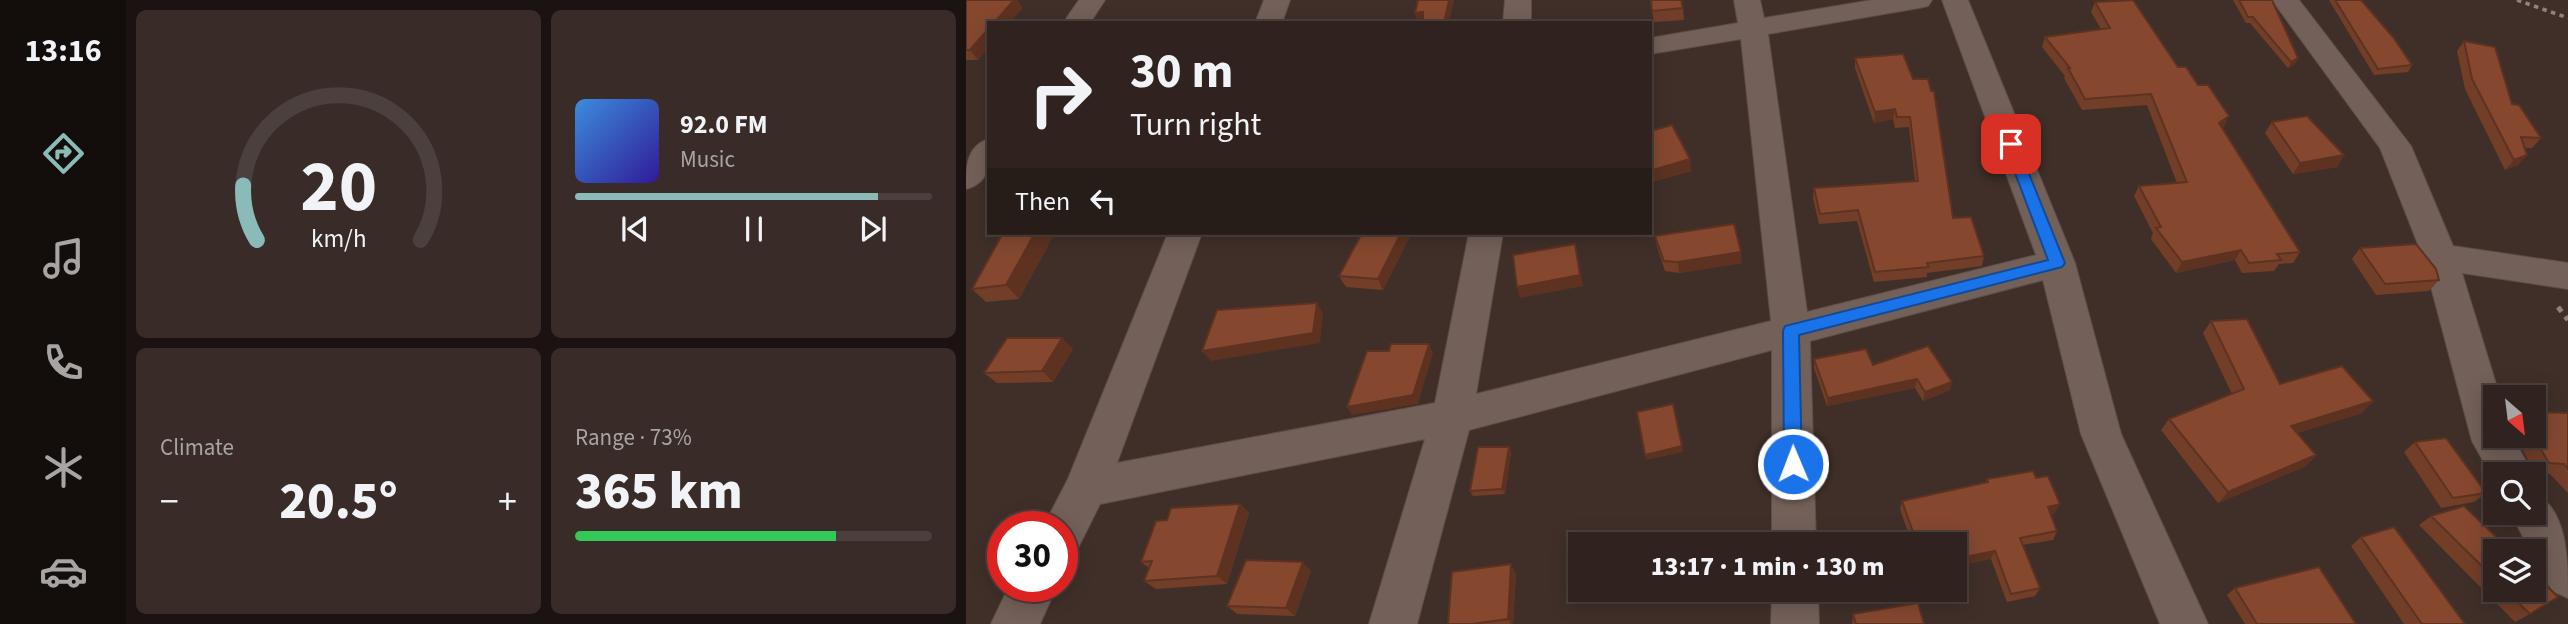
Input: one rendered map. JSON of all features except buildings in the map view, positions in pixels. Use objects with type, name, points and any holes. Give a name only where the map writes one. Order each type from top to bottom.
[{"type":"street","points":[[1077,21],[1091,0]]},
{"type":"street","points":[[1269,21],[1277,0]]},
{"type":"street","points":[[1517,21],[1518,0]]},
{"type":"street","points":[[1652,45],[1750,14],[1919,0]]},
{"type":"street","points":[[1955,0],[2057,263],[2101,434],[2184,624]]},
{"type":"street","points":[[2285,0],[2395,146],[2440,257],[2493,441],[2505,462]]},
{"type":"street","points":[[1750,14],[1791,331],[1794,532]]},
{"type":"street","points":[[966,178],[983,152]]},
{"type":"street","points":[[1074,511],[1086,488],[1184,235]]},
{"type":"street","points":[[1393,624],[1452,417],[1486,235]]},
{"type":"street","points":[[2440,257],[2568,276]]},
{"type":"street","points":[[1086,488],[1452,417],[2057,263]]},
{"type":"street","points":[[2540,525],[2568,576]]},
{"type":"street","points":[[1014,624],[1026,602]]},
{"type":"street","points":[[1795,602],[1796,624]]},
{"type":"path","points":[[2518,0],[2568,19]]},
{"type":"route","points":[[1793,464],[1791,331],[2057,263],[2011,144]]}]
